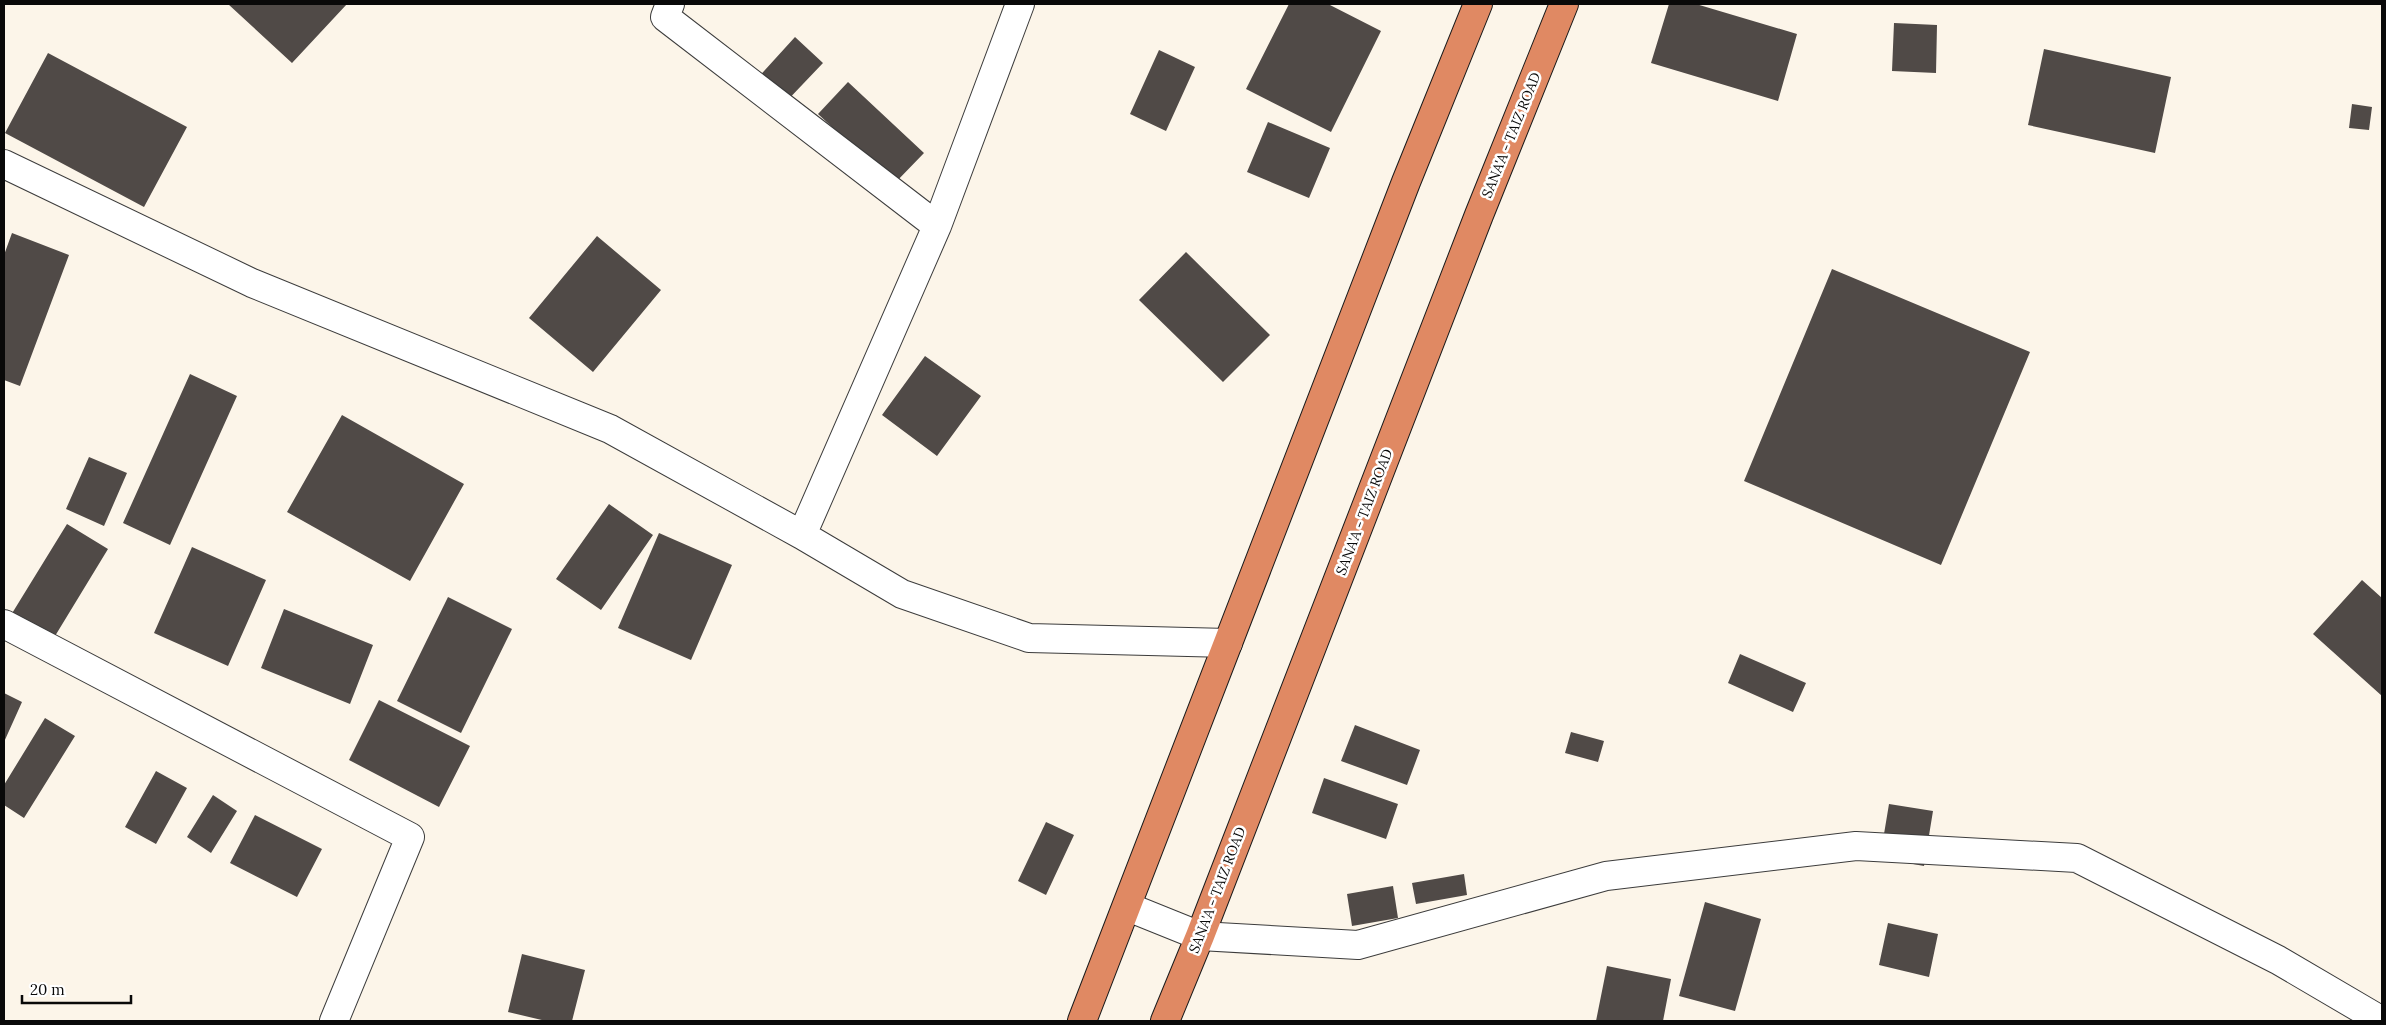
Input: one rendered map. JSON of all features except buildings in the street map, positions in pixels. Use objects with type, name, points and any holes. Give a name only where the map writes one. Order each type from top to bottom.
[{"type":"highway","points":[[1082,1021],[1406,182],[1478,4]]},
{"type":"highway","name":"SANA'A - TAIZ ROAD","points":[[1165,1021],[1200,936],[1475,224],[1564,4]]},
{"type":"street","points":[[670,4],[665,17],[938,226]]},
{"type":"street","points":[[802,535],[938,226],[1020,4]]},
{"type":"street","points":[[4,164],[252,283],[610,429],[802,535],[902,594],[1029,638],[1228,643]]},
{"type":"street","points":[[4,624],[410,838],[334,1021]]},
{"type":"street","points":[[1128,906],[1200,936],[1358,945],[1606,876],[1856,846],[2077,858],[2278,960],[2382,1021]]}]
